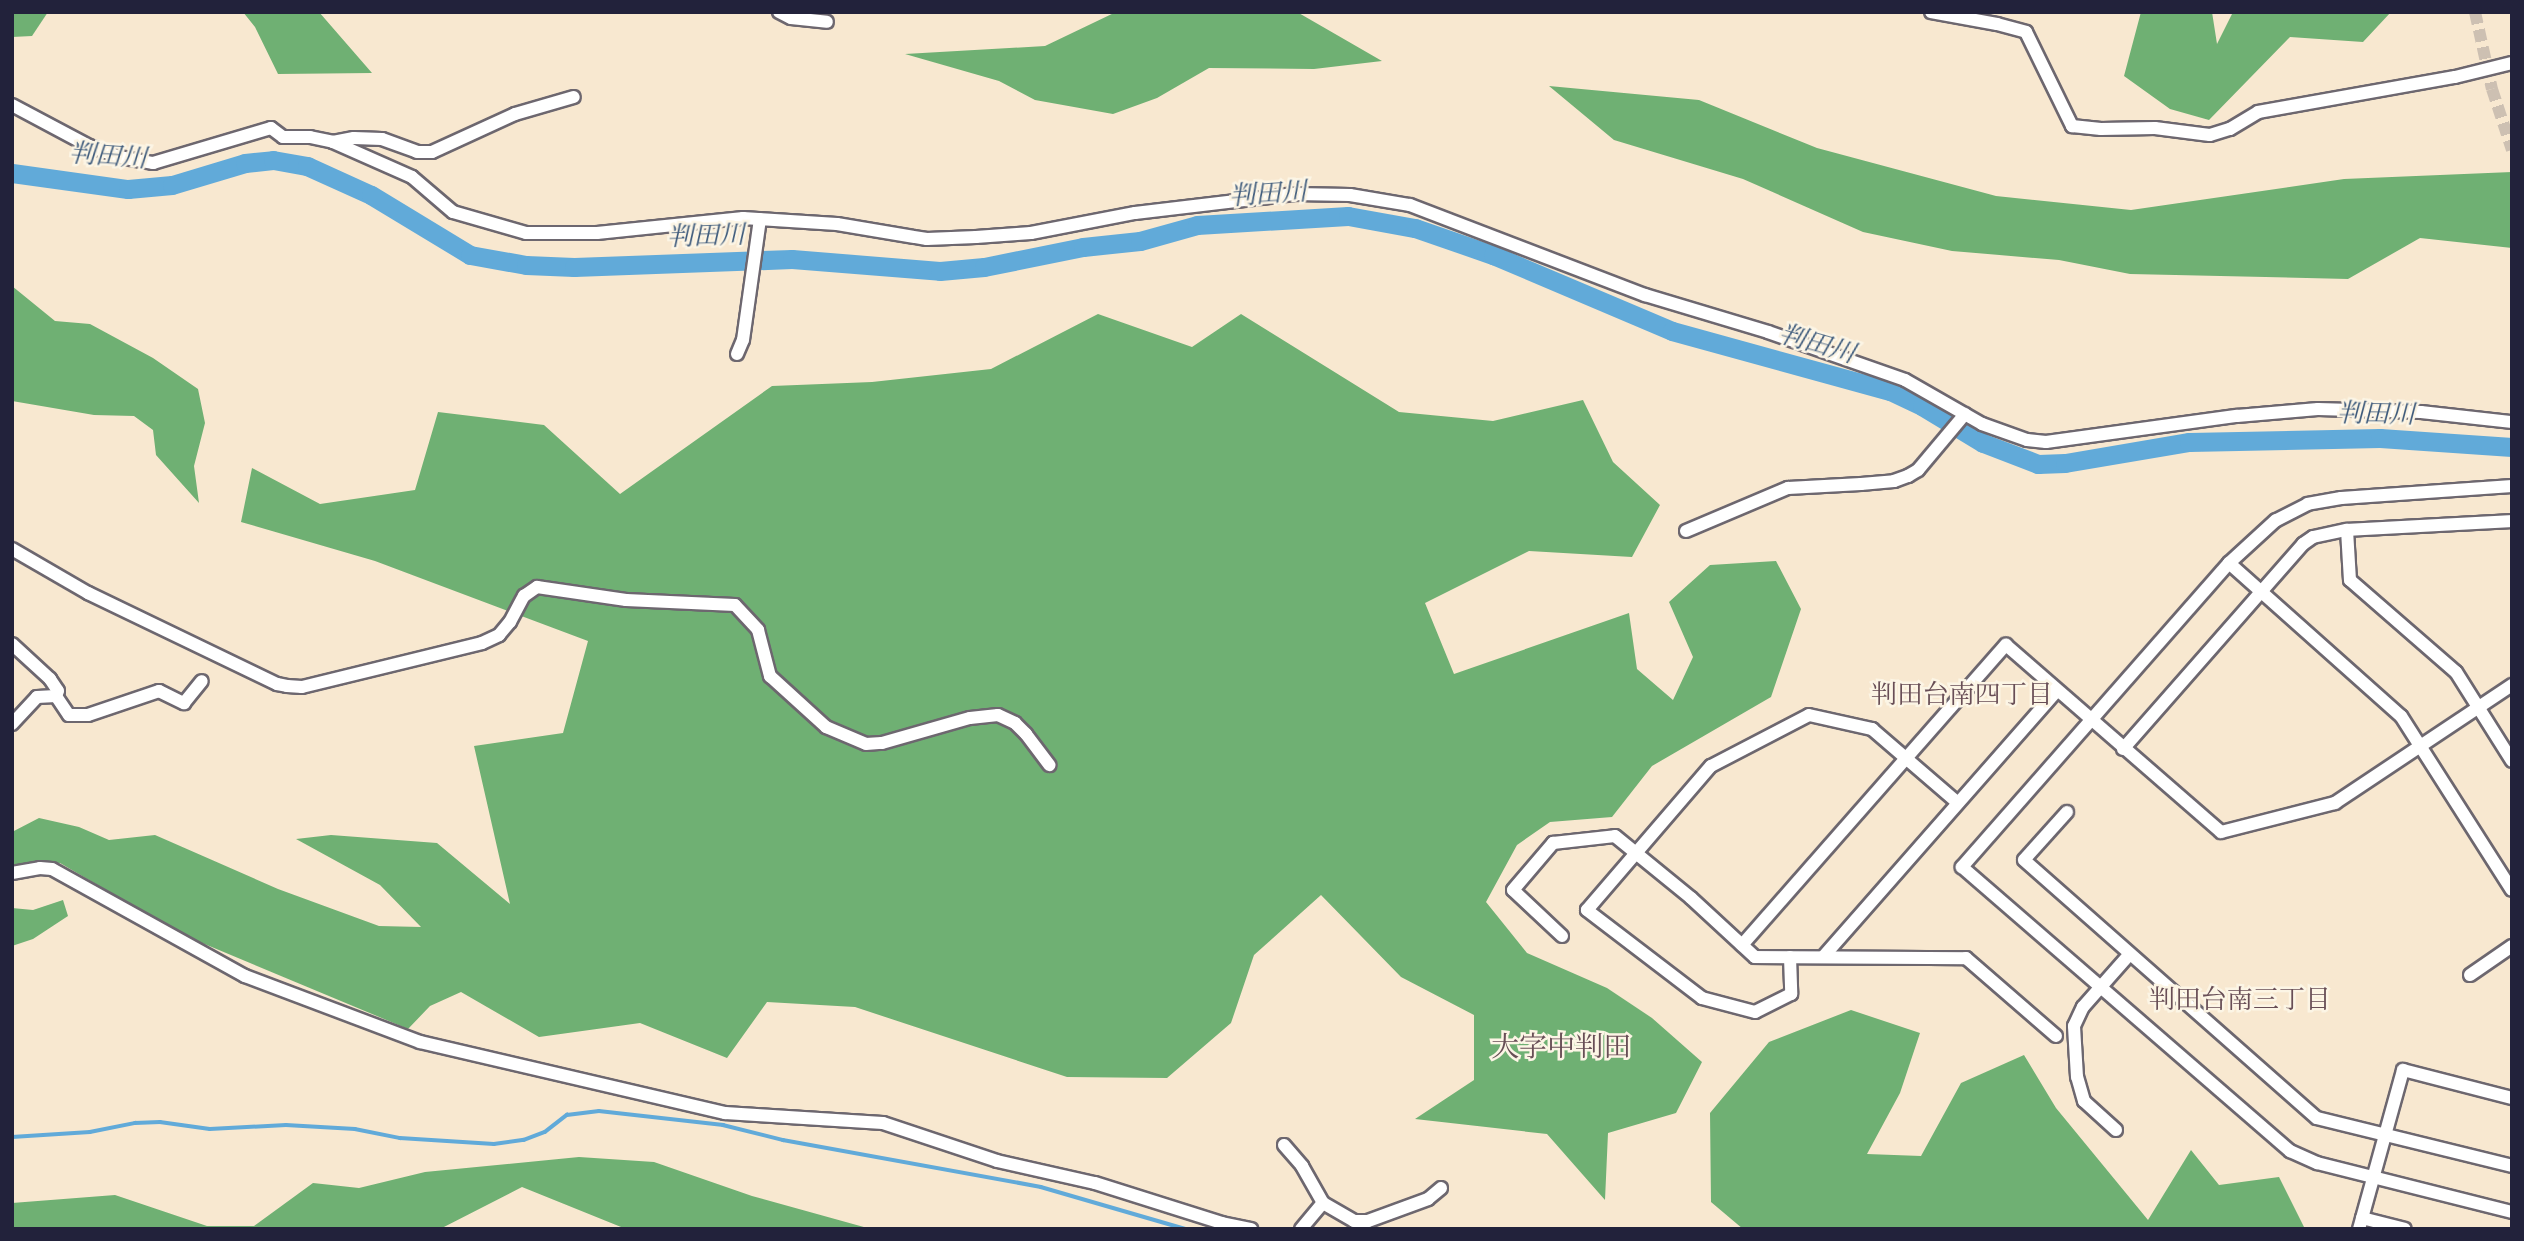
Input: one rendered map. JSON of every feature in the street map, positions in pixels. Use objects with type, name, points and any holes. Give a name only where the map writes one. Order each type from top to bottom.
[{"type":"street","points":[[779,12],[791,18],[827,22]]},
{"type":"street","points":[[1931,12],[2026,32],[2072,126],[2101,129],[2155,128],[2210,135],[2230,129],[2258,112],[2455,77],[2512,63]]},
{"type":"street","points":[[333,142],[354,138],[382,139],[417,152],[432,152],[515,114],[574,97]]},
{"type":"street","points":[[12,105],[89,146],[119,158],[153,163],[271,128],[283,137],[310,137],[333,142],[412,177],[453,212],[526,233],[597,233],[743,218],[837,224],[927,239],[1031,233],[1135,213],[1318,192],[1382,200],[1448,217],[1645,295],[1768,332],[1905,380],[1963,417],[2027,440],[2046,442],[2237,416],[2318,409],[2421,412],[2512,422]]},
{"type":"street","points":[[737,354],[743,340],[761,219]]},
{"type":"street","points":[[1686,531],[1788,488],[1861,484],[1908,476],[1918,470],[1963,417]]},
{"type":"street","points":[[2512,486],[2375,495],[2308,504],[2276,520],[2229,563],[1962,867],[2290,1151],[2317,1163],[2512,1212]]},
{"type":"street","points":[[2123,749],[2303,544],[2331,531],[2512,521]]},
{"type":"street","points":[[2347,530],[2350,580],[2456,673],[2512,761]]},
{"type":"street","points":[[12,549],[100,599],[277,684],[287,686],[302,687],[482,643],[499,635],[510,622],[524,596],[537,587],[626,600],[735,604],[758,629],[770,676],[826,727],[866,744],[883,743],[970,718],[998,715],[1014,723],[1026,734],[1049,765]]},
{"type":"street","points":[[2229,563],[2401,716],[2512,890]]},
{"type":"street","points":[[12,644],[50,679],[58,691],[56,696]]},
{"type":"street","points":[[1742,945],[2006,645],[2221,832],[2335,803],[2422,748],[2512,685]]},
{"type":"street","points":[[56,696],[69,715],[88,715],[159,691],[184,703],[202,681]]},
{"type":"street","points":[[1823,957],[2057,691]]},
{"type":"street","points":[[12,724],[37,697],[56,696]]},
{"type":"street","points":[[1790,957],[1791,994],[1755,1012],[1702,998],[1587,910],[1711,766],[1809,715],[1872,729],[1958,803]]},
{"type":"street","points":[[2067,811],[2024,860],[2316,1118],[2512,1166]]},
{"type":"street","points":[[1562,936],[1513,890],[1553,843],[1615,836],[1755,957],[1966,958],[2056,1036]]},
{"type":"street","points":[[12,873],[33,868],[52,869],[245,976],[420,1042],[725,1113],[883,1124],[997,1161],[1095,1184],[1222,1223],[1251,1229]]},
{"type":"street","points":[[2470,975],[2512,946]]},
{"type":"street","points":[[2116,1130],[2084,1101],[2073,1040],[2074,1026],[2083,1007],[2129,955]]},
{"type":"street","points":[[2405,1229],[2361,1223],[2403,1070],[2512,1098]]},
{"type":"street","points":[[1284,1145],[1302,1166],[1323,1203],[1354,1221],[1368,1221],[1428,1199],[1441,1188]]},
{"type":"street","points":[[1301,1229],[1323,1203]]},
{"type":"green space","points":[[12,12],[48,12],[32,36],[12,37]]},
{"type":"green space","points":[[243,12],[319,12],[372,73],[278,74],[255,27]]},
{"type":"green space","points":[[1116,12],[1297,12],[1382,61],[1314,69],[1209,68],[1157,98],[1113,114],[1035,100],[999,81],[905,54],[1045,46]]},
{"type":"green space","points":[[2141,12],[2212,12],[2217,44],[2233,12],[2391,12],[2363,42],[2290,37],[2209,120],[2170,109],[2124,76]]},
{"type":"green space","points":[[1549,86],[1699,100],[1817,148],[1996,196],[2131,210],[2344,179],[2512,172],[2512,248],[2420,238],[2348,279],[2130,274],[2059,260],[1952,251],[1863,232],[1743,179],[1614,140]]},
{"type":"green space","points":[[12,286],[55,321],[90,324],[153,358],[198,389],[205,423],[194,466],[199,503],[156,455],[153,430],[134,416],[94,415],[12,401]]},
{"type":"green space","points":[[1098,314],[1192,347],[1241,314],[1399,412],[1493,421],[1583,400],[1613,462],[1660,505],[1632,557],[1529,551],[1425,603],[1454,674],[1629,613],[1637,669],[1673,700],[1693,657],[1669,602],[1710,565],[1776,561],[1801,609],[1771,697],[1652,766],[1612,817],[1550,822],[1517,845],[1486,902],[1527,953],[1607,988],[1652,1018],[1702,1062],[1676,1113],[1608,1133],[1605,1200],[1547,1134],[1415,1119],[1474,1080],[1474,1015],[1401,977],[1321,895],[1254,955],[1231,1023],[1167,1078],[1067,1077],[855,1007],[767,1002],[727,1058],[640,1023],[539,1037],[461,992],[430,1006],[408,1029],[183,935],[60,863],[12,867],[12,832],[39,818],[79,827],[109,840],[155,835],[278,889],[379,926],[421,927],[380,885],[296,839],[331,835],[437,843],[510,904],[474,746],[563,733],[588,641],[375,561],[241,522],[252,468],[320,504],[415,490],[438,412],[544,425],[620,494],[772,386],[872,382],[991,369]]},
{"type":"green space","points":[[63,900],[68,916],[33,939],[12,946],[12,908],[33,910]]},
{"type":"green space","points":[[1851,1010],[1920,1033],[1900,1093],[1867,1154],[1921,1156],[1961,1083],[2024,1055],[2056,1108],[2148,1220],[2191,1150],[2219,1185],[2279,1177],[2305,1229],[1743,1229],[1711,1202],[1710,1113],[1769,1042]]},
{"type":"green space","points":[[579,1157],[654,1162],[752,1196],[871,1229],[626,1229],[522,1187],[440,1229],[12,1229],[12,1203],[115,1195],[207,1226],[254,1226],[313,1183],[359,1188],[425,1172]]},
{"type":"waterway","name":"判田川","points":[[12,173],[128,189],[172,185],[245,163],[273,160],[307,166],[371,195],[470,255],[526,265],[574,267],[792,259],[940,271],[984,267],[1083,247],[1140,241],[1197,225],[1348,216],[1415,228],[1493,255],[1672,331],[1890,391],[1922,406],[1983,443],[2038,464],[2065,463],[2189,442],[2380,438],[2512,447]]},
{"type":"waterway","points":[[12,1137],[90,1132],[135,1123],[160,1122],[210,1129],[286,1125],[355,1129],[400,1138],[494,1144],[524,1140],[545,1132],[567,1115],[599,1111],[723,1125],[783,1140],[1041,1187],[1186,1229]]},
{"type":"tunnel","points":[[2475,12],[2492,89],[2512,150]]},
{"type":"district","name":"判田台南四丁目","points":[[1962,695]]},
{"type":"district","name":"判田台南三丁目","points":[[2240,1000]]},
{"type":"district","name":"大字中判田","points":[[1561,1047]]}]
